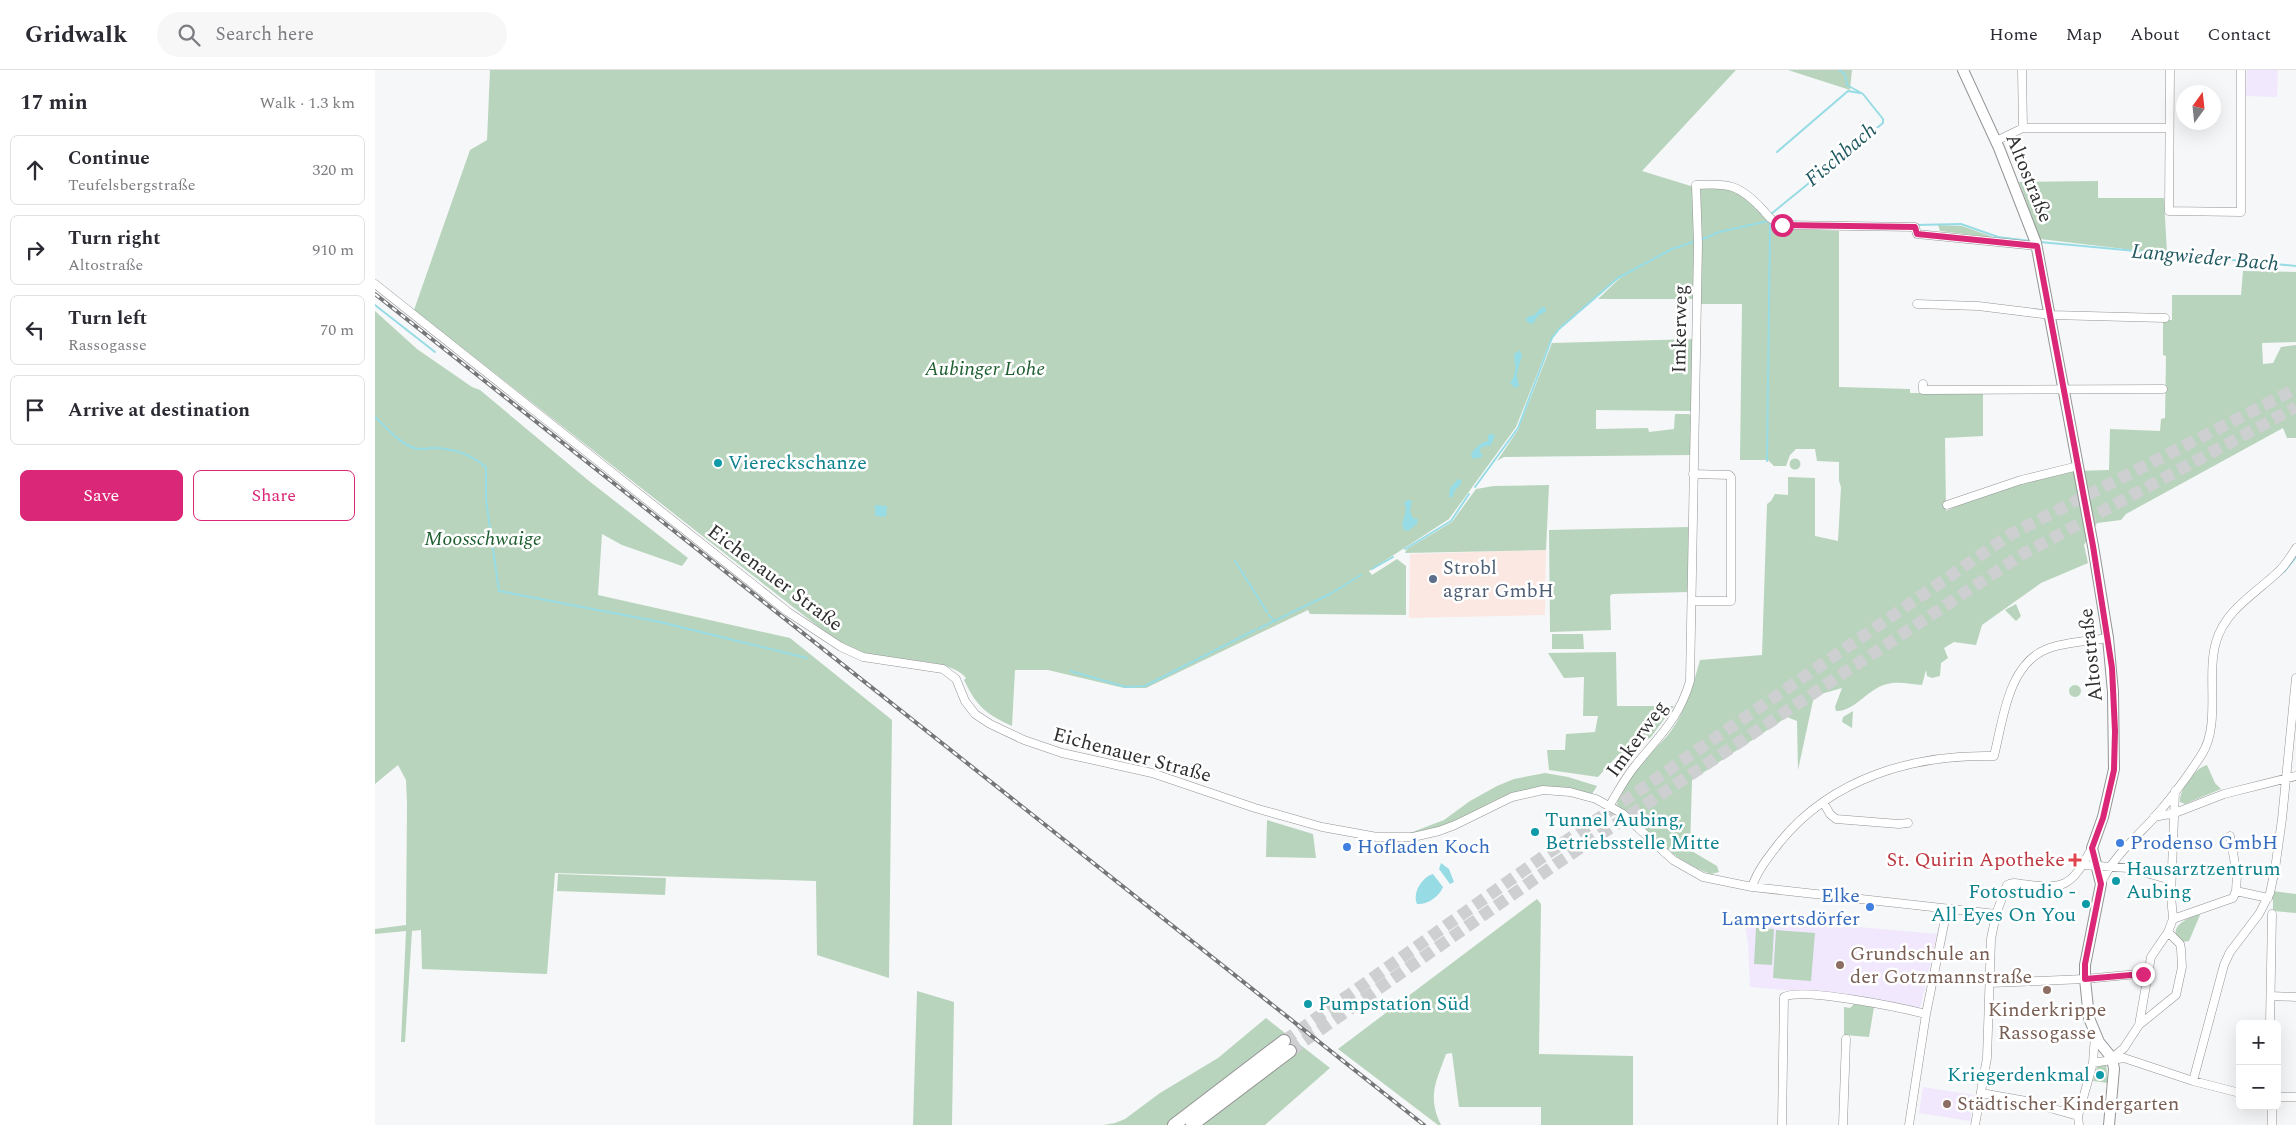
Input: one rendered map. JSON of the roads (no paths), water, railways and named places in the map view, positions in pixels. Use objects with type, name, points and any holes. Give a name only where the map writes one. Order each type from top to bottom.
[{"type":"highway","points":[[1175,1125],[1287,1046],[1192,1125]]},
{"type":"main road","name":"Altostraße","points":[[1963,70],[1996,142],[2036,243],[2051,315],[2108,638],[2115,721],[2114,770],[2103,818],[2092,848],[2101,884],[2085,964],[2085,979],[2089,1018],[2095,1035],[2112,1058]]},
{"type":"main road","points":[[2109,1125],[2114,1069],[2112,1058]]},
{"type":"street","points":[[2023,70],[2023,128]]},
{"type":"street","points":[[2170,70],[2169,211],[2241,212],[2241,70]]},
{"type":"street","points":[[1996,142],[2023,128],[2169,128]]},
{"type":"street","name":"Imkerweg","points":[[1610,805],[1632,770],[1665,732],[1686,695],[1691,669],[1698,242],[1696,185],[1717,184],[1735,187],[1749,195],[1775,223],[1805,227],[1915,227],[1917,234],[2036,243]]},
{"type":"street","name":"Eichenauer Straße","points":[[375,284],[788,612],[841,647],[863,657],[933,666],[950,673],[956,679],[965,701],[975,714],[996,727],[1024,740],[1061,753],[1152,773],[1289,818],[1377,837],[1413,837],[1439,831],[1511,796],[1543,790],[1570,792],[1610,805],[1631,820],[1673,860],[1688,871],[1708,878],[1752,887],[1996,914]]},
{"type":"street","points":[[1917,304],[1978,306],[2051,315],[2165,318]]},
{"type":"street","points":[[1923,384],[1923,390],[2163,389]]},
{"type":"street","points":[[1947,506],[2021,480],[2078,466]]},
{"type":"street","points":[[1692,601],[1731,601],[1732,535],[1731,477],[1729,475],[1693,474]]},
{"type":"street","points":[[2101,884],[2105,872],[2154,817],[2203,752],[2207,743],[2211,708],[2211,665],[2216,640],[2227,619],[2244,600],[2280,571],[2296,548]]},
{"type":"street","points":[[1752,887],[1766,861],[1791,829],[1842,789],[1870,776],[1916,762],[1957,756],[1994,756],[2012,689],[2025,664],[2047,648],[2108,638]]},
{"type":"street","points":[[2193,1081],[2224,965],[2230,952],[2259,914],[2268,898],[2275,869],[2294,720],[2296,678]]},
{"type":"street","points":[[2154,817],[2175,812],[2224,794],[2296,776]]},
{"type":"street","points":[[2139,1025],[2151,957],[2168,932],[2173,919],[2171,880],[2175,812],[2173,800],[2175,790]]},
{"type":"street","points":[[1823,802],[1829,814],[1836,819],[1908,823]]},
{"type":"street","points":[[2173,919],[2233,898],[2236,891],[2237,875],[2230,836]]},
{"type":"street","points":[[1975,1125],[1987,1058],[1991,939],[1996,914],[2007,885],[2010,883],[2048,888],[2061,886],[2068,882],[2082,865],[2092,848]]},
{"type":"street","points":[[2082,865],[2128,868],[2171,880]]},
{"type":"street","points":[[2236,891],[2268,898]]},
{"type":"street","points":[[1909,1125],[1925,1014],[1947,909]]},
{"type":"street","points":[[2270,1020],[2272,914]]},
{"type":"street","points":[[2112,1058],[2124,1048],[2139,1025],[2175,995],[2179,985],[2181,949],[2180,944],[2168,932]]},
{"type":"street","points":[[1990,983],[2085,979],[2148,973]]},
{"type":"street","points":[[1782,1125],[1785,997],[1789,994],[1827,997],[1925,1014]]},
{"type":"street","points":[[2271,996],[2296,997]]},
{"type":"street","points":[[2079,1125],[2078,1116],[2093,1063],[2095,1035]]},
{"type":"street","points":[[1843,1125],[1846,1039]]},
{"type":"street","points":[[2093,1063],[2112,1058],[2124,1058],[2193,1081],[2236,1091]]},
{"type":"street","points":[[1981,1093],[2026,1101],[2078,1116]]},
{"type":"street","points":[[2281,1097],[2296,1096]]},
{"type":"street","points":[[2272,1110],[2272,1125]]},
{"type":"water","points":[[1542,307],[1546,308],[1546,311],[1537,317],[1534,323],[1531,324],[1526,321],[1527,317],[1534,315]]},
{"type":"water","points":[[1520,350],[1522,355],[1517,374],[1519,386],[1515,388],[1510,383],[1515,373],[1514,354]]},
{"type":"water","points":[[1492,434],[1495,436],[1491,445],[1482,447],[1479,451],[1483,455],[1482,457],[1472,459],[1471,454],[1481,444],[1488,441],[1488,435]]},
{"type":"water","points":[[1458,479],[1461,480],[1461,484],[1455,490],[1452,498],[1449,497],[1450,488]]},
{"type":"water","points":[[1412,501],[1410,511],[1413,518],[1418,519],[1417,524],[1408,531],[1404,530],[1402,525],[1406,509],[1404,502]]},
{"type":"water","points":[[875,505],[887,506],[886,517],[875,516]]},
{"type":"water","points":[[1441,863],[1449,869],[1454,882],[1450,884],[1439,869]]},
{"type":"water","points":[[1433,874],[1443,887],[1441,891],[1429,902],[1417,904],[1416,895],[1419,886],[1425,878]]},
{"type":"waterway","name":"Fischbach","points":[[1771,214],[1883,123],[1883,119],[1863,94],[1847,85],[1845,74],[1839,70]]},
{"type":"waterway","points":[[1777,152],[1848,91],[1860,93]]},
{"type":"waterway","points":[[1701,240],[1719,232],[1768,221]]},
{"type":"waterway","points":[[1780,221],[1800,222]]},
{"type":"waterway","points":[[1767,461],[1770,223]]},
{"type":"waterway","points":[[1915,225],[1961,224],[1998,237],[2030,241]]},
{"type":"waterway","points":[[1475,487],[1518,428],[1552,338],[1559,329],[1618,278],[1672,249],[1696,241]]},
{"type":"waterway","name":"Langwieder Bach","points":[[2040,242],[2296,266]]},
{"type":"waterway","points":[[375,305],[435,352]]},
{"type":"waterway","points":[[375,417],[408,446],[418,449],[441,448],[455,451],[468,455],[486,467],[486,500],[499,591],[660,622],[807,658]]},
{"type":"waterway","points":[[1405,549],[1451,521],[1469,494]]},
{"type":"waterway","points":[[1372,569],[1393,557]]},
{"type":"waterway","name":"Langwieder Bach","points":[[2284,572],[2296,557]]},
{"type":"waterway","points":[[1235,561],[1267,612]]},
{"type":"waterway","points":[[1258,629],[1330,594],[1361,575]]},
{"type":"waterway","points":[[1269,615],[1274,621]]},
{"type":"waterway","points":[[1070,671],[1126,687],[1145,686],[1255,630]]},
{"type":"tunnel","points":[[1284,1041],[1544,856],[2011,534],[2296,389]]},
{"type":"tunnel","points":[[1290,1051],[1556,864],[2023,554],[2296,407]]},
{"type":"railway","points":[[375,294],[1424,1125]]},
{"type":"place","name":"Viereckschanze","points":[[718,463]]},
{"type":"place","name":"Strobl agrar GmbH","points":[[1433,579]]},
{"type":"place","name":"Tunnel Aubing, Betriebsstelle Mitte","points":[[1535,832]]},
{"type":"place","name":"Prodenso GmbH","points":[[2120,843]]},
{"type":"place","name":"Hofladen Koch","points":[[1347,847]]},
{"type":"place","name":"St. Quirin Apotheke","points":[[2075,860]]},
{"type":"place","name":"Hausarztzentrum Aubing","points":[[2116,881]]},
{"type":"place","name":"Fotostudio - All Eyes On You","points":[[2086,904]]},
{"type":"place","name":"Elke Lampertsdörfer","points":[[1870,907]]},
{"type":"place","name":"Grundschule an der Gotzmannstraße","points":[[1840,965]]},
{"type":"place","name":"Kinderkrippe Rassogasse","points":[[2047,990]]},
{"type":"place","name":"Pumpstation Süd","points":[[1308,1004]]},
{"type":"place","name":"Kriegerdenkmal","points":[[2100,1075]]},
{"type":"place","name":"Städtischer Kindergarten","points":[[1947,1104]]},
{"type":"park label","name":"Aubinger Lohe","points":[[985,369]]},
{"type":"park label","name":"Moosschwaige","points":[[483,539]]}]
